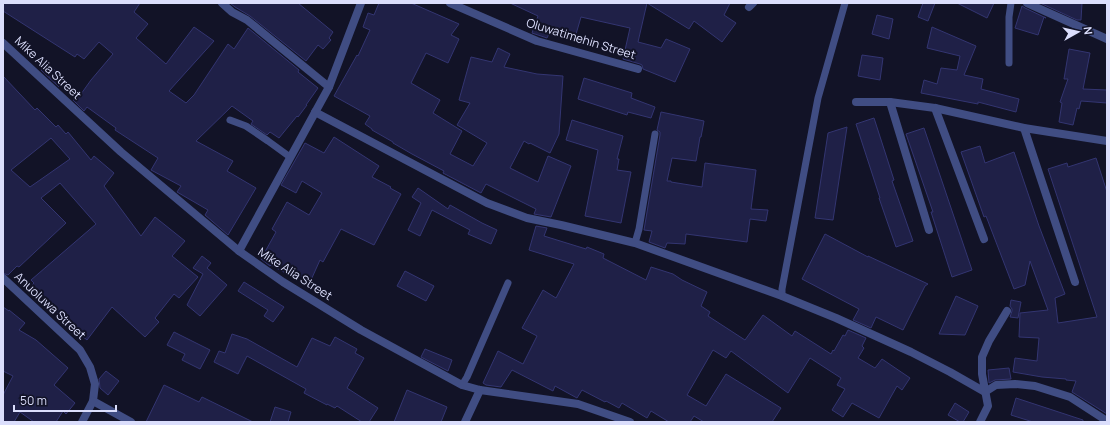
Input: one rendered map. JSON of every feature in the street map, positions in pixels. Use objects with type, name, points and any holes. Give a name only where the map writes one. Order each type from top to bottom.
[{"type":"street","points":[[222,3],[232,12],[247,20],[329,87]]},
{"type":"street","points":[[239,251],[329,87],[361,3]]},
{"type":"street","name":"Oluwatimehin Street","points":[[450,3],[537,41],[638,69]]},
{"type":"street","points":[[1026,3],[1107,38]]},
{"type":"street","name":"Mike Alia Street","points":[[3,43],[121,152],[239,251],[283,282],[361,330],[462,385],[480,390],[578,404],[630,422]]},
{"type":"street","points":[[856,102],[890,102],[935,108],[1024,128],[1107,142]]},
{"type":"street","points":[[890,102],[929,230]]},
{"type":"street","points":[[935,108],[984,239]]},
{"type":"street","points":[[315,112],[487,203],[527,218],[635,243],[782,296],[836,318],[911,352],[985,392]]},
{"type":"street","points":[[1024,128],[1075,282]]},
{"type":"street","name":"Anuoluwa Street","points":[[3,278],[80,350],[90,367],[95,384],[93,401]]},
{"type":"street","points":[[980,422],[988,406],[982,374],[982,357],[989,341],[1007,311]]},
{"type":"street","points":[[985,392],[996,385],[1015,384],[1035,386],[1070,397],[1107,421]]},
{"type":"street","points":[[465,422],[480,390]]},
{"type":"street","points":[[82,422],[93,401],[131,422]]},
{"type":"lane","points":[[782,296],[782,289],[818,98],[845,3]]},
{"type":"lane","points":[[1008,63],[1009,17],[1011,3]]},
{"type":"lane","points":[[230,120],[246,126],[290,157]]},
{"type":"lane","points":[[635,243],[640,229],[655,134]]},
{"type":"lane","points":[[462,385],[467,377],[508,283]]},
{"type":"building","points":[[3,3],[140,3],[134,12],[148,24],[136,38],[166,64],[194,27],[214,41],[169,91],[186,103],[194,95],[228,44],[234,49],[248,28],[299,70],[298,72],[318,88],[298,117],[297,116],[279,138],[270,132],[267,135],[251,124],[253,121],[232,106],[196,141],[233,161],[227,171],[256,188],[228,235],[205,215],[208,210],[177,192],[181,186],[151,170],[158,158],[115,130],[116,128],[87,107],[84,111],[73,100],[80,93],[81,94],[113,54],[99,42],[84,59],[77,54],[75,57],[3,11]]},
{"type":"building","points":[[230,3],[298,3],[333,32],[329,38],[331,40],[323,49],[318,45],[306,61],[250,16]]},
{"type":"building","points":[[379,3],[411,3],[459,24],[451,35],[459,39],[448,63],[426,53],[411,83],[440,100],[433,113],[462,131],[450,154],[473,166],[487,143],[457,125],[470,103],[459,100],[471,57],[492,62],[498,48],[510,54],[504,67],[537,74],[563,76],[559,134],[550,153],[524,141],[510,168],[538,182],[548,156],[571,166],[551,217],[534,214],[536,209],[486,184],[481,193],[443,173],[444,171],[372,130],[365,124],[370,116],[334,96],[357,55],[358,56],[370,30],[363,27],[368,13],[374,15]]},
{"type":"building","points":[[510,3],[647,3],[638,42],[661,48],[666,39],[690,49],[675,82],[643,69],[642,65],[640,64],[623,59],[630,28],[581,17],[574,41],[549,34],[547,38],[532,33],[538,16]]},
{"type":"building","points":[[647,3],[730,3],[724,15],[736,23],[722,42],[694,21],[689,29]]},
{"type":"building","points":[[923,3],[935,3],[928,21],[918,17]]},
{"type":"building","points":[[957,3],[994,3],[987,18]]},
{"type":"building","points":[[1040,3],[1082,3],[1081,20],[1077,20]]},
{"type":"building","points":[[1022,6],[1044,17],[1038,35],[1015,28]]},
{"type":"building","points":[[877,15],[893,19],[889,39],[872,34]]},
{"type":"building","points":[[932,27],[976,46],[964,75],[983,79],[981,89],[1019,99],[1016,112],[978,102],[978,104],[921,93],[924,80],[937,84],[941,68],[957,70],[960,56],[927,48]]},
{"type":"building","points":[[1069,49],[1090,53],[1083,89],[1107,90],[1107,103],[1081,101],[1079,109],[1077,108],[1073,125],[1059,122],[1062,103],[1060,102],[1068,79],[1064,79]]},
{"type":"building","points":[[862,55],[883,58],[880,80],[858,76]]},
{"type":"building","points":[[47,63],[65,80],[59,87],[41,70]]},
{"type":"building","points":[[3,76],[35,110],[37,108],[56,127],[58,125],[66,134],[68,132],[91,160],[94,156],[114,173],[104,186],[141,236],[155,217],[185,241],[172,256],[198,277],[179,298],[174,294],[155,318],[159,322],[145,337],[112,307],[87,340],[66,323],[67,322],[46,303],[47,302],[31,286],[34,283],[31,280],[96,224],[60,183],[41,198],[66,223],[19,267],[17,266],[8,275],[3,273]],"holes":[[[51,138],[70,159],[30,187],[11,170]]]},
{"type":"building","points":[[584,78],[632,93],[631,98],[655,107],[651,118],[628,112],[627,115],[578,99]]},
{"type":"building","points":[[661,112],[704,121],[696,161],[672,158],[667,181],[702,187],[705,163],[756,170],[751,209],[768,210],[766,221],[750,219],[747,242],[686,234],[685,244],[667,243],[665,248],[649,242],[652,231],[644,230],[660,135],[660,132],[657,130]]},
{"type":"building","points":[[874,118],[894,180],[892,181],[913,241],[896,247],[856,124]]},
{"type":"building","points":[[572,120],[623,136],[617,159],[619,159],[617,170],[631,172],[621,223],[585,216],[598,150],[566,140]]},
{"type":"building","points":[[847,127],[833,220],[815,218],[828,133]]},
{"type":"building","points":[[924,128],[972,270],[952,277],[931,212],[933,212],[906,134]]},
{"type":"building","points":[[334,137],[379,166],[372,177],[401,194],[374,245],[341,229],[323,262],[320,260],[311,280],[300,276],[298,280],[271,265],[270,266],[261,259],[276,232],[272,229],[287,202],[309,215],[322,193],[302,181],[296,193],[281,185],[305,143],[324,153]]},
{"type":"building","points":[[980,146],[985,163],[1014,152],[1039,226],[1065,294],[1055,298],[1058,323],[1097,317],[1048,169],[1067,163],[1068,167],[1096,158],[1107,192],[1107,414],[1072,392],[1076,381],[1013,372],[1015,358],[1037,361],[1039,338],[1019,337],[1020,313],[1048,310],[1030,261],[1025,285],[1014,289],[986,216],[984,217],[961,152]]},
{"type":"building","points":[[418,188],[448,209],[450,205],[497,230],[491,244],[468,234],[470,230],[432,210],[420,236],[408,230],[421,203],[412,197]]},
{"type":"building","points":[[536,226],[547,228],[544,236],[586,249],[587,247],[604,254],[603,258],[646,280],[651,267],[673,274],[707,292],[701,306],[710,312],[708,316],[745,340],[763,315],[792,336],[795,331],[831,354],[848,330],[866,338],[862,346],[864,348],[858,358],[875,368],[882,359],[910,378],[902,390],[897,386],[879,418],[852,403],[843,417],[832,410],[845,389],[837,385],[841,378],[810,358],[788,393],[731,351],[726,358],[713,350],[687,395],[706,406],[726,374],[781,408],[772,422],[704,422],[694,416],[690,422],[669,422],[651,411],[647,418],[622,403],[619,408],[582,390],[577,398],[555,386],[553,391],[512,370],[501,387],[486,385],[483,383],[498,351],[523,364],[537,336],[522,328],[543,290],[556,298],[574,264],[529,250]]},
{"type":"building","points":[[825,234],[868,257],[928,284],[925,286],[903,330],[876,317],[871,328],[853,320],[859,309],[802,279]]},
{"type":"building","points":[[202,256],[211,263],[207,268],[227,285],[200,316],[187,305],[203,274],[193,268]]},
{"type":"building","points":[[405,271],[434,286],[426,301],[397,286]]},
{"type":"building","points":[[244,282],[284,307],[273,322],[264,316],[268,310],[238,291]]},
{"type":"building","points":[[956,296],[978,306],[965,335],[939,334]]},
{"type":"building","points":[[1011,300],[1021,302],[1018,318],[1010,317],[1012,311],[1010,306]]},
{"type":"building","points":[[3,307],[25,323],[19,330],[36,340],[68,368],[54,385],[75,403],[66,414],[63,411],[56,422],[34,422],[20,412],[14,422],[3,422],[3,395],[13,376],[3,371]]},
{"type":"building","points":[[174,332],[210,350],[200,369],[182,360],[185,354],[167,345]]},
{"type":"building","points":[[232,334],[247,339],[297,367],[312,338],[330,346],[335,337],[357,349],[355,353],[364,358],[347,388],[378,408],[369,422],[362,422],[337,406],[335,408],[327,405],[304,393],[306,389],[247,356],[238,374],[214,362],[219,351],[225,353]]},
{"type":"building","points":[[425,349],[452,360],[448,371],[421,357]]},
{"type":"building","points":[[1009,368],[1011,379],[995,380],[989,383],[988,370]]},
{"type":"building","points":[[106,371],[119,381],[108,395],[100,388],[99,379]]},
{"type":"building","points":[[164,385],[199,402],[202,397],[253,422],[146,422]]},
{"type":"building","points":[[407,390],[447,407],[441,422],[394,422]]},
{"type":"building","points":[[1016,398],[1083,420],[1083,422],[1033,422],[1011,415]]},
{"type":"building","points":[[955,403],[969,412],[963,422],[960,422],[948,415]]},
{"type":"building","points":[[275,407],[291,412],[288,422],[270,422]]}]
